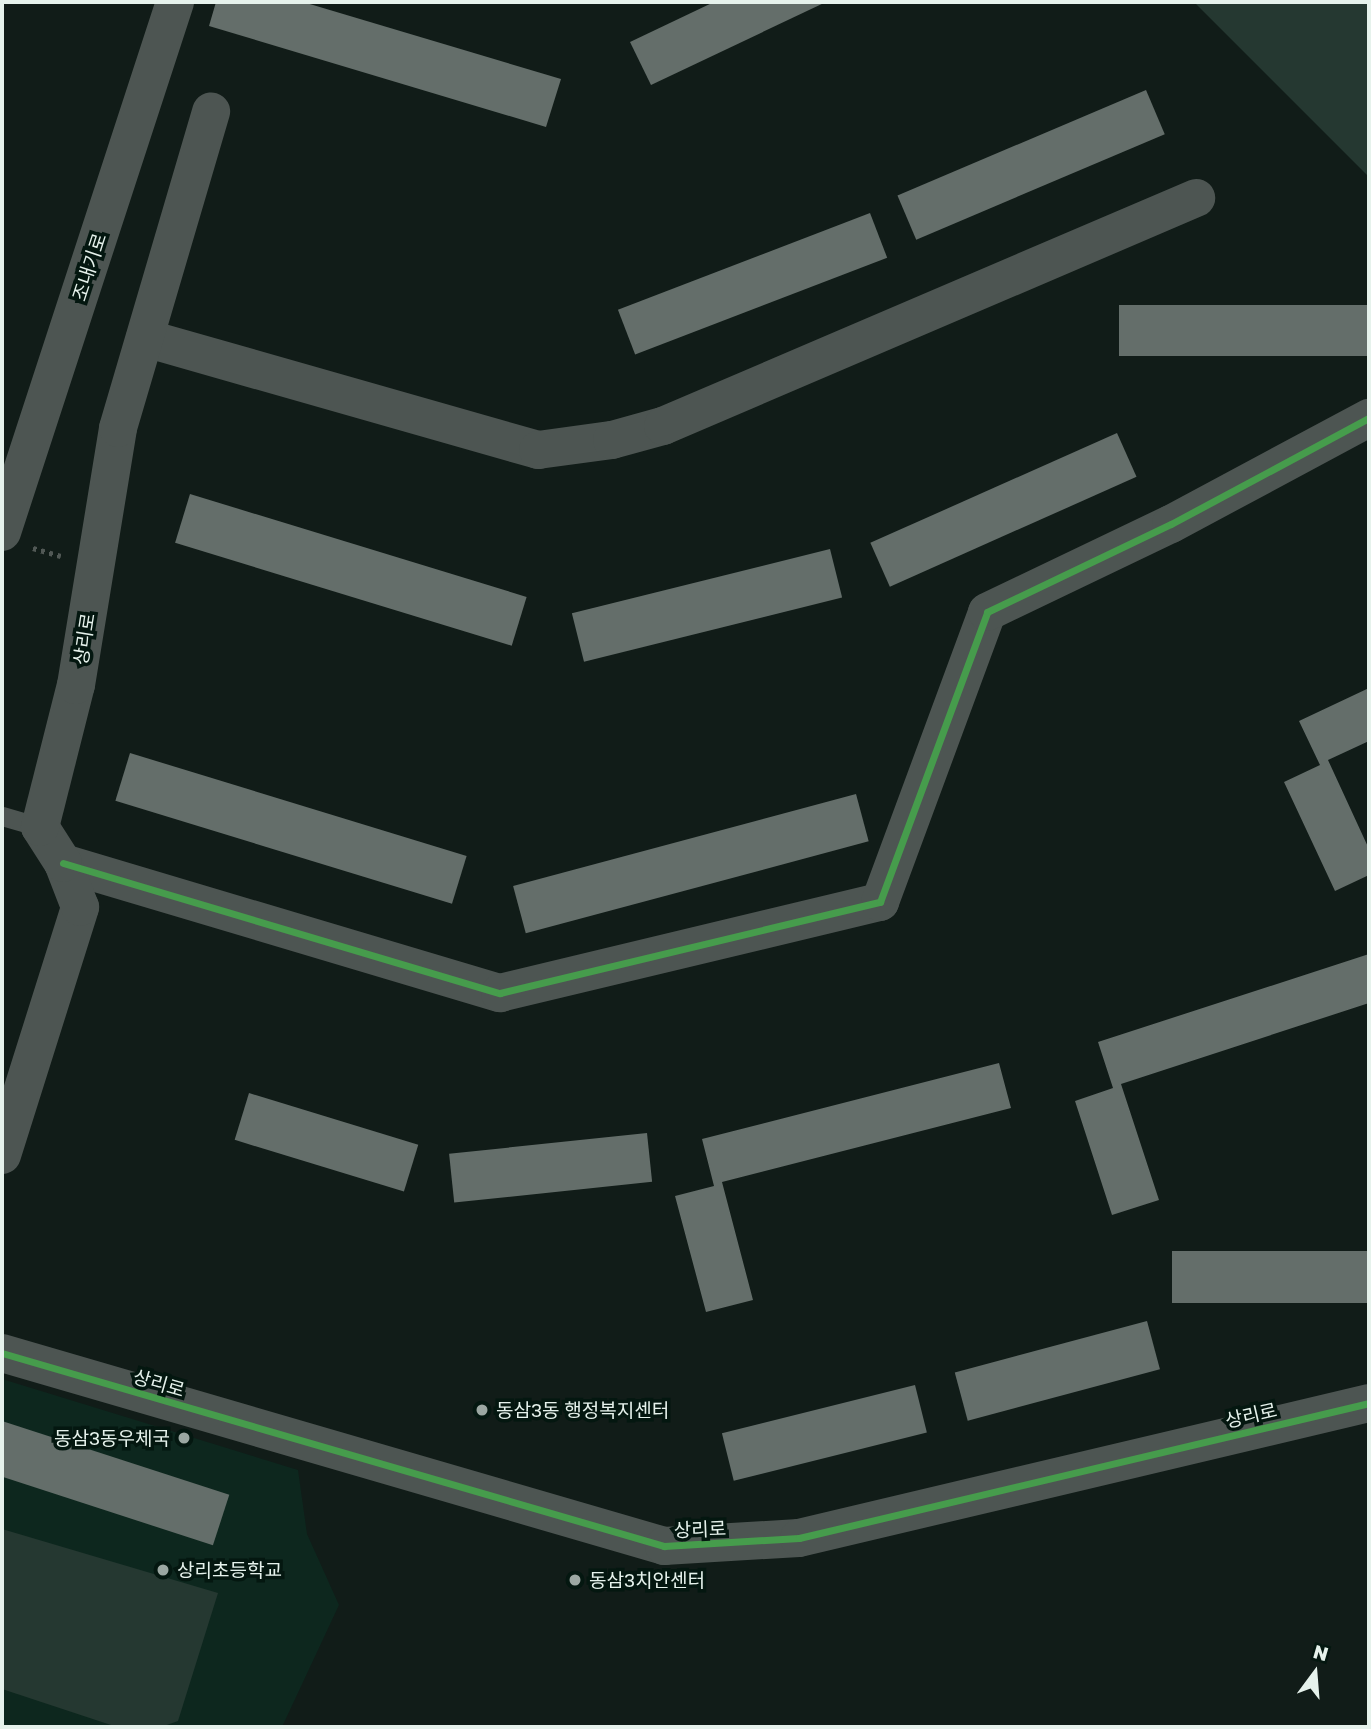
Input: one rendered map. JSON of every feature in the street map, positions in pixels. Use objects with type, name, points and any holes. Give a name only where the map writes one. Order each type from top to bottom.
[{"type":"street","name":"조내기로","points":[[15,540],[175,2]]},
{"type":"street","name":"상리로","points":[[40,827],[76,685],[118,428],[211,111]]},
{"type":"street","points":[[145,338],[538,450],[600,442],[663,426],[1196,198]]},
{"type":"street","points":[[63,863],[500,993],[880,902],[987,612],[1171,524],[1369,418]]},
{"type":"street","points":[[2,1155],[80,907],[63,863],[40,827]]},
{"type":"street","name":"상리로","points":[[2,1353],[664,1546],[799,1538],[1369,1403]]},
{"type":"lane","points":[[2,816],[40,827]]},
{"type":"path","points":[[15,540],[96,565]]},
{"type":"shaded area","points":[[1194,2],[1369,2],[1369,177]]},
{"type":"shaded area","name":"상리초등학교","points":[[2,1379],[298,1470],[307,1534],[339,1605],[282,1727],[2,1727]]},
{"type":"shaded area","points":[[2,1529],[218,1593],[178,1721],[161,1727],[117,1727],[2,1689]]},
{"type":"building","points":[[216,2],[303,2],[561,79],[546,127],[209,26]]},
{"type":"building","points":[[714,2],[826,2],[651,85],[630,42]]},
{"type":"building","points":[[1146,90],[1165,134],[916,240],[897,195]]},
{"type":"building","points":[[870,213],[887,258],[635,355],[618,310]]},
{"type":"building","points":[[1119,305],[1369,305],[1369,356],[1119,356]]},
{"type":"building","points":[[1117,433],[1137,477],[890,587],[870,543]]},
{"type":"building","points":[[190,494],[527,597],[512,646],[175,543]]},
{"type":"building","points":[[830,549],[842,598],[584,662],[572,613]]},
{"type":"building","points":[[1369,688],[1369,741],[1328,760],[1369,849],[1369,875],[1335,891],[1284,782],[1320,765],[1299,721]]},
{"type":"building","points":[[130,753],[467,856],[452,904],[115,801]]},
{"type":"building","points":[[856,794],[869,841],[526,933],[513,886]]},
{"type":"building","points":[[1369,954],[1369,1003],[1121,1084],[1159,1200],[1112,1215],[1075,1101],[1113,1088],[1098,1042]]},
{"type":"building","points":[[999,1063],[1011,1108],[722,1182],[753,1300],[706,1312],[675,1196],[714,1186],[702,1139]]},
{"type":"building","points":[[249,1093],[418,1145],[404,1192],[235,1140]]},
{"type":"building","points":[[647,1133],[652,1182],[454,1203],[449,1154]]},
{"type":"building","points":[[1172,1251],[1369,1251],[1369,1303],[1172,1303]]},
{"type":"building","points":[[1147,1321],[1160,1369],[968,1421],[955,1373]]},
{"type":"building","points":[[915,1385],[927,1433],[734,1481],[722,1433]]},
{"type":"building","points":[[2,1421],[229,1495],[213,1545],[2,1477]]},
{"type":"cycle path","points":[[63,863],[500,993],[880,902],[987,612],[1171,524],[1369,418]]},
{"type":"cycle path","points":[[2,1353],[664,1546],[799,1538],[1369,1403]]},
{"type":"place","name":"동삼3동 행정복지센터","points":[[482,1410]]},
{"type":"place","name":"동삼3동우체국","points":[[184,1438]]},
{"type":"place","name":"상리초등학교","points":[[163,1570]]},
{"type":"place","name":"동삼3치안센터","points":[[575,1580]]}]
